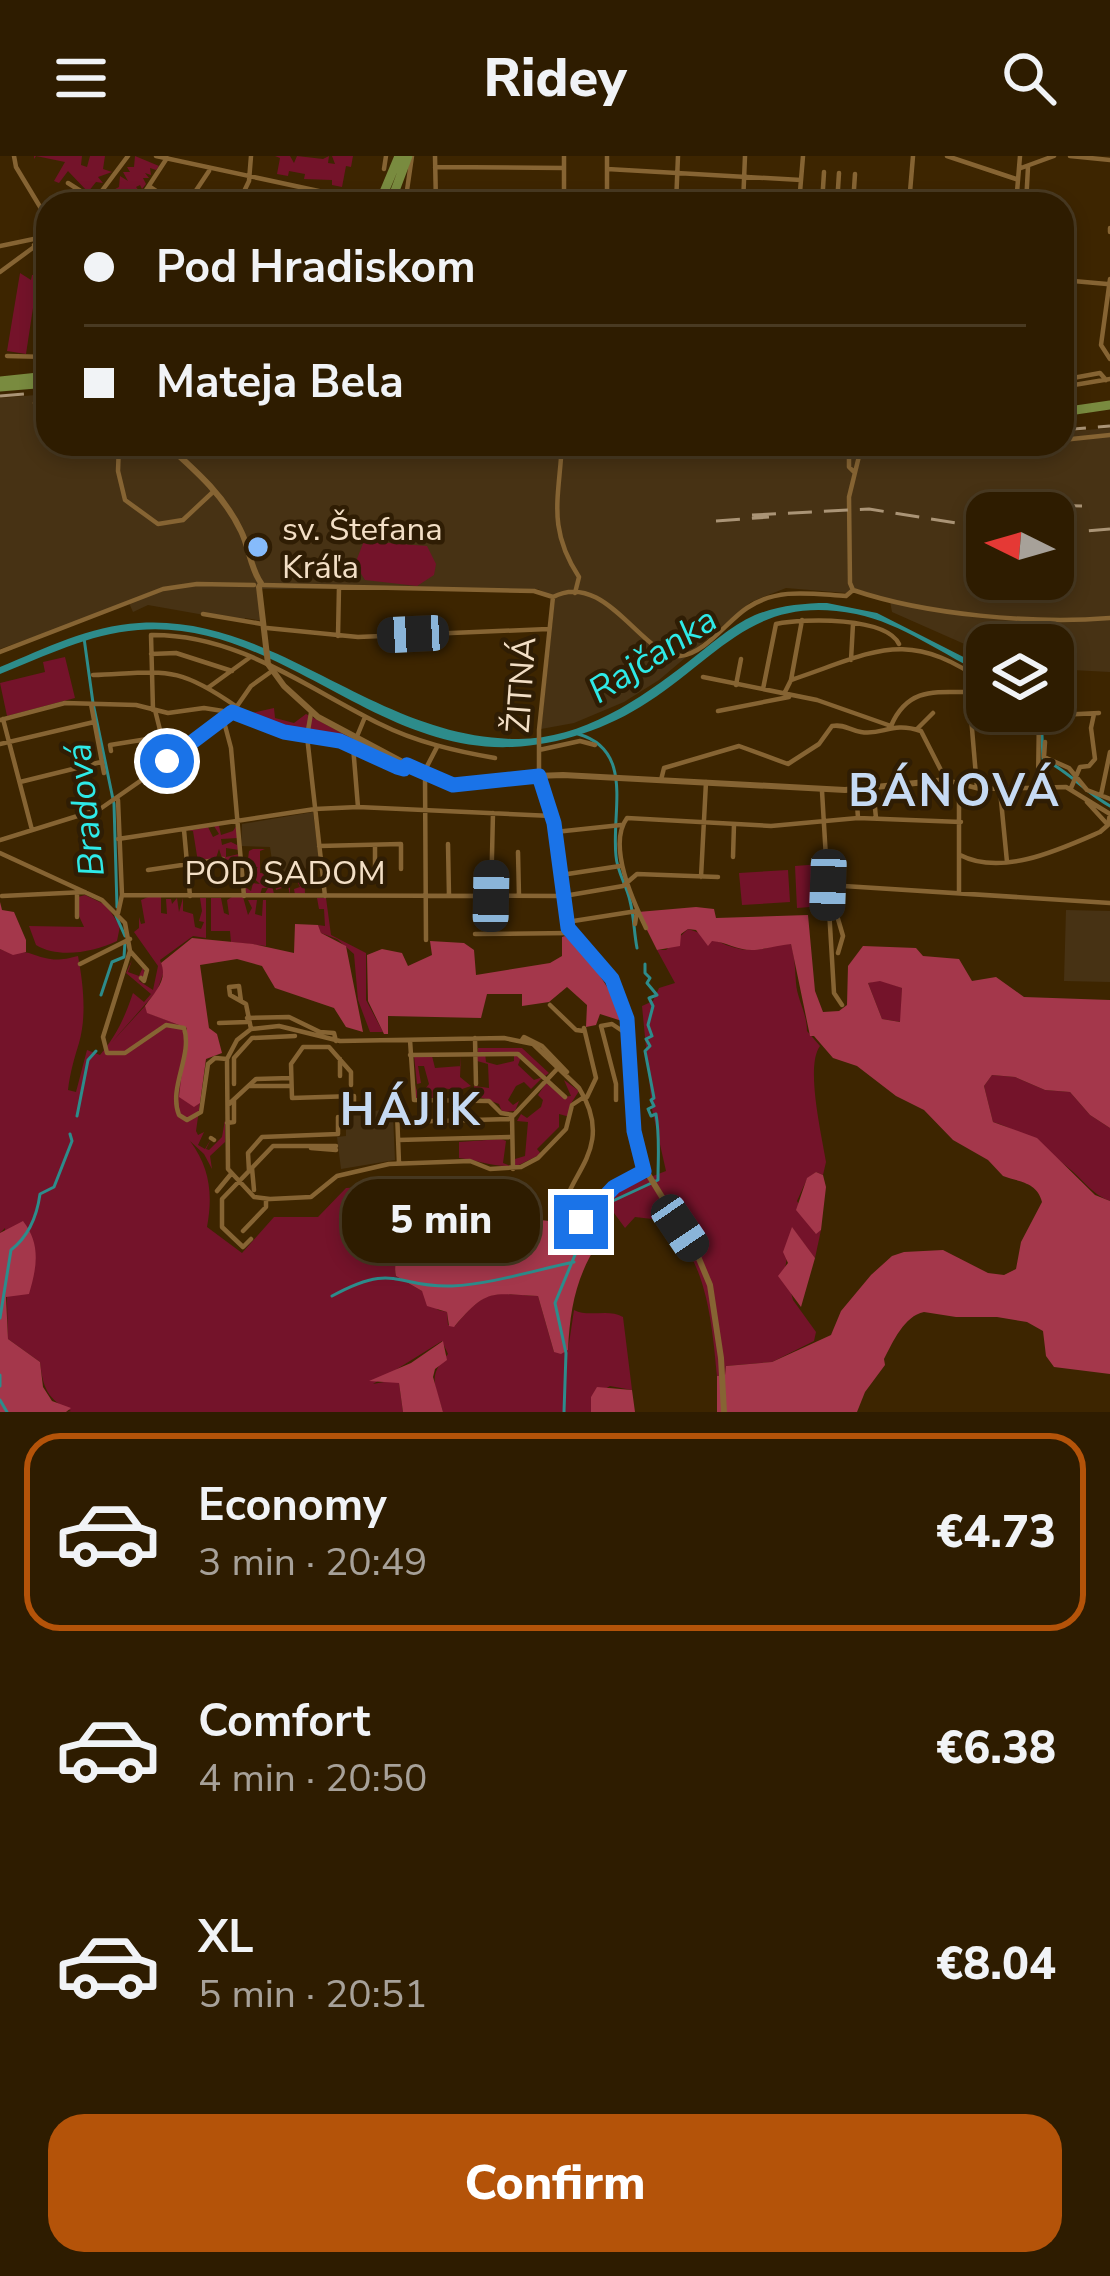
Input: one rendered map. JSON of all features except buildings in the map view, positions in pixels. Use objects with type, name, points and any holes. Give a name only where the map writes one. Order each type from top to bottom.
[{"type":"main road","points":[[389,192],[406,156]]},
{"type":"main road","points":[[0,386],[36,383]]},
{"type":"main road","points":[[1074,408],[1110,403]]},
{"type":"street","points":[[103,192],[128,156]]},
{"type":"street","points":[[156,156],[328,192]]},
{"type":"street","points":[[243,192],[251,156]]},
{"type":"street","points":[[384,169],[386,156]]},
{"type":"street","points":[[405,192],[406,156]]},
{"type":"street","points":[[435,156],[436,192]]},
{"type":"street","points":[[481,156],[481,169]]},
{"type":"street","points":[[563,192],[564,156]]},
{"type":"street","points":[[607,156],[607,192]]},
{"type":"street","points":[[676,192],[677,156]]},
{"type":"street","points":[[743,192],[745,156]]},
{"type":"street","points":[[800,192],[803,156]]},
{"type":"street","points":[[910,192],[914,156]]},
{"type":"street","points":[[947,156],[1016,179]]},
{"type":"street","points":[[1016,192],[1023,164],[1054,156]]},
{"type":"street","points":[[1070,156],[1110,160]]},
{"type":"street","points":[[14,158],[36,198]]},
{"type":"street","points":[[145,192],[166,158]]},
{"type":"street","points":[[435,166],[564,168]]},
{"type":"street","points":[[607,169],[801,180]]},
{"type":"street","points":[[195,192],[209,171]]},
{"type":"street","points":[[823,192],[824,172]]},
{"type":"street","points":[[838,192],[839,173]]},
{"type":"street","points":[[854,192],[855,175]]},
{"type":"street","points":[[68,183],[81,192]]},
{"type":"street","points":[[149,186],[158,192]]},
{"type":"street","points":[[0,246],[36,240]]},
{"type":"street","points":[[31,242],[36,251]]},
{"type":"street","points":[[0,272],[31,242]]},
{"type":"street","points":[[1074,281],[1108,282],[1101,345],[1110,358]]},
{"type":"street","points":[[7,356],[36,356]]},
{"type":"street","points":[[1074,382],[1108,380]]},
{"type":"street","points":[[1074,439],[1110,435]]},
{"type":"street","points":[[118,456],[125,500],[158,524],[183,520],[214,491]]},
{"type":"street","points":[[176,456],[214,491],[238,526],[258,584],[269,666],[311,713],[424,775],[459,785],[539,776],[856,790],[946,780],[976,788],[1074,782],[1110,799]]},
{"type":"street","points":[[561,456],[557,533],[579,577],[575,593]]},
{"type":"street","points":[[849,456],[849,467],[856,472]]},
{"type":"street","points":[[853,590],[849,510],[859,456]]},
{"type":"street","points":[[0,652],[172,587],[258,584],[534,591],[553,597],[575,593],[608,605],[660,648],[679,656],[754,604],[792,592],[846,596],[853,590]]},
{"type":"street","points":[[338,636],[339,587]]},
{"type":"street","points":[[853,590],[890,602],[1019,618],[1110,618]]},
{"type":"street","name":"ŽITNÁ","points":[[539,776],[553,597]]},
{"type":"street","points":[[203,614],[338,636],[548,629]]},
{"type":"street","points":[[784,694],[802,620]]},
{"type":"street","points":[[763,690],[776,624],[802,620],[853,623],[898,638],[894,646],[791,680]]},
{"type":"street","points":[[851,660],[853,623]]},
{"type":"street","points":[[168,763],[154,710],[151,635],[190,638],[250,657],[306,681],[365,717],[437,746],[495,758]]},
{"type":"street","points":[[894,646],[926,651],[966,675]]},
{"type":"street","points":[[151,654],[176,653],[232,670]]},
{"type":"street","points":[[209,687],[250,657]]},
{"type":"street","points":[[736,685],[741,658]]},
{"type":"street","points":[[0,840],[95,812],[168,763],[228,713],[269,666]]},
{"type":"street","points":[[93,675],[174,671],[227,700],[244,896]]},
{"type":"street","points":[[703,677],[793,695],[917,729],[930,743],[946,780]]},
{"type":"street","points":[[661,780],[664,768],[724,748],[740,746],[788,764],[819,744],[832,726],[868,732],[890,725],[904,704],[933,690],[966,693]]},
{"type":"street","points":[[718,711],[793,695]]},
{"type":"street","points":[[227,700],[228,713]]},
{"type":"street","points":[[92,704],[104,773]]},
{"type":"street","points":[[32,831],[1,718],[52,706],[228,713],[284,732],[353,746],[402,769],[407,765]]},
{"type":"street","points":[[311,713],[307,736],[325,896]]},
{"type":"street","points":[[917,729],[933,713]]},
{"type":"street","points":[[1074,715],[1096,714],[1091,728],[1095,759],[1089,766],[1080,766],[1074,782]]},
{"type":"street","points":[[358,807],[353,746],[365,717]]},
{"type":"street","points":[[0,744],[94,722]]},
{"type":"street","points":[[972,732],[976,788]]},
{"type":"street","points":[[1039,787],[1041,732]]},
{"type":"street","points":[[111,752],[110,746],[160,737]]},
{"type":"street","points":[[538,748],[580,741],[595,745]]},
{"type":"street","points":[[1046,742],[1044,757],[1069,768],[1084,797],[1109,825]]},
{"type":"street","points":[[426,940],[424,775],[437,746]]},
{"type":"street","points":[[1101,795],[1109,756]]},
{"type":"street","points":[[20,782],[101,762]]},
{"type":"street","points":[[539,776],[555,832],[567,922],[571,933],[612,979],[630,1034],[634,1131],[644,1171],[707,1275],[719,1340],[724,1412]]},
{"type":"street","points":[[701,877],[706,782]]},
{"type":"street","points":[[959,784],[959,893]]},
{"type":"street","points":[[873,788],[876,818]]},
{"type":"street","points":[[1000,788],[1007,862]]},
{"type":"street","points":[[822,789],[834,993],[842,1004]]},
{"type":"street","points":[[856,790],[858,818]]},
{"type":"street","points":[[1084,797],[1110,814],[1109,825]]},
{"type":"street","points":[[115,798],[122,895],[118,913]]},
{"type":"street","points":[[118,839],[315,809],[552,817]]},
{"type":"street","points":[[491,896],[493,814]]},
{"type":"street","points":[[555,832],[619,825],[627,818],[734,824],[858,818],[961,822]]},
{"type":"street","points":[[733,857],[734,824]]},
{"type":"street","points":[[619,825],[618,867],[635,924]]},
{"type":"street","points":[[960,855],[977,863],[1007,862],[1055,850],[1109,825]]},
{"type":"street","points":[[184,829],[190,896]]},
{"type":"street","points":[[319,846],[401,844],[401,869]]},
{"type":"street","points":[[448,844],[449,896]]},
{"type":"street","points":[[375,845],[375,868]]},
{"type":"street","points":[[518,852],[519,896]]},
{"type":"street","points":[[0,853],[85,892],[118,913],[134,957],[147,970],[145,980],[141,978]]},
{"type":"street","points":[[148,870],[223,860]]},
{"type":"street","points":[[561,875],[618,867]]},
{"type":"street","name":"POD SADOM","points":[[122,895],[564,896],[626,884],[637,874],[718,877]]},
{"type":"street","points":[[828,885],[1110,903]]},
{"type":"street","points":[[828,885],[843,936],[838,953]]},
{"type":"street","points":[[2,896],[77,896],[85,892]]},
{"type":"street","points":[[77,896],[77,917]]},
{"type":"street","points":[[567,922],[634,911]]},
{"type":"street","points":[[634,911],[646,928]]},
{"type":"street","points":[[475,934],[571,933]]},
{"type":"street","points":[[80,964],[130,939]]},
{"type":"street","points":[[134,957],[103,1036],[105,1052],[122,1054],[169,1024],[184,1028],[187,1041],[175,1105],[178,1115],[187,1120],[202,1109],[208,1064],[215,1058],[227,1059]]},
{"type":"street","points":[[242,1000],[249,1027],[234,1056],[227,1123],[231,1174],[257,1199],[311,1197],[337,1176],[399,1163],[470,1162],[490,1169],[529,1164],[568,1126],[572,1105],[596,1078],[584,1029],[576,1030],[550,1006]]},
{"type":"street","points":[[231,1080],[227,1059],[249,1027],[292,1018],[334,1033],[336,1041]]},
{"type":"street","points":[[219,1023],[336,1041],[522,1040],[580,1084],[594,1122],[593,1144],[566,1201],[566,1215],[584,1220],[614,1187],[644,1171]]},
{"type":"street","points":[[614,1097],[601,1026],[609,1023],[630,1034]]},
{"type":"street","points":[[249,1027],[268,1025],[296,1034],[303,1047]]},
{"type":"street","points":[[475,1038],[476,1084]]},
{"type":"street","points":[[410,1040],[411,1095],[416,1102],[490,1101],[512,1117]]},
{"type":"street","points":[[303,1047],[329,1047],[351,1072],[351,1085]]},
{"type":"street","points":[[303,1047],[291,1063],[292,1098],[354,1096],[354,1106]]},
{"type":"street","points":[[410,1055],[521,1054],[565,1097]]},
{"type":"street","points":[[340,1059],[340,1076]]},
{"type":"street","points":[[553,1060],[584,1094]]},
{"type":"street","points":[[513,1168],[512,1117],[558,1068]]},
{"type":"street","points":[[226,1105],[249,1086],[291,1082]]},
{"type":"street","points":[[227,1123],[234,1122],[234,1100]]},
{"type":"street","points":[[397,1112],[399,1163]]},
{"type":"street","points":[[254,1190],[248,1154],[262,1137],[338,1134],[338,1117]]},
{"type":"street","points":[[398,1122],[512,1117]]},
{"type":"street","points":[[398,1140],[512,1138]]},
{"type":"street","points":[[250,1239],[243,1247],[222,1227],[219,1202],[238,1181],[273,1146],[336,1148]]},
{"type":"street","points":[[217,1191],[231,1174]]},
{"type":"street","points":[[243,1231],[268,1199]]},
{"type":"shaded area","points":[[36,156],[82,156],[81,165],[87,167],[90,156],[105,156],[103,169],[112,172],[98,177],[103,183],[96,182],[88,192],[68,171],[59,183],[54,181],[65,162]]},
{"type":"shaded area","points":[[135,156],[159,166],[150,168],[151,175],[145,173],[146,184],[142,189],[136,187],[140,192],[110,192],[119,187],[120,176],[128,181],[123,172],[134,167]]},
{"type":"shaded area","points":[[275,156],[290,156],[294,163],[297,156],[329,156],[328,163],[335,164],[332,156],[353,156],[342,187],[332,185],[332,180],[304,179],[305,174],[277,174],[280,158]]},
{"type":"shaded area","points":[[20,273],[31,280],[36,275],[26,354],[7,351]]},
{"type":"shaded area","points":[[36,395],[36,456],[1074,456],[1074,431],[1110,428],[1110,672],[1074,670],[1074,624],[966,624],[966,645],[892,612],[890,601],[854,588],[846,593],[786,588],[751,602],[659,680],[624,702],[574,723],[541,729],[555,598],[538,589],[257,589],[263,621],[245,618],[244,622],[148,605],[133,612],[129,603],[0,649],[0,398]]},
{"type":"shaded area","points":[[364,541],[427,546],[436,564],[434,575],[417,586],[365,580],[355,564]]},
{"type":"shaded area","points":[[65,657],[75,698],[7,716],[0,683],[45,672],[43,662]]},
{"type":"shaded area","points":[[274,708],[275,718],[294,723],[306,714],[404,766],[341,739],[284,731],[242,715]]},
{"type":"shaded area","points":[[313,812],[320,866],[274,874],[270,847],[241,846],[242,824]]},
{"type":"shaded area","points":[[237,825],[238,838],[221,839],[222,845],[237,845],[238,840],[239,850],[226,848],[226,857],[239,857],[223,861],[219,849],[216,858],[198,862],[193,831],[188,831],[208,827],[213,837],[219,834],[214,826],[219,826],[221,835]]},
{"type":"shaded area","points":[[253,849],[265,849],[260,851],[260,873],[271,874],[271,881],[278,881],[278,873],[304,869],[305,894],[295,895],[294,889],[300,887],[297,881],[290,883],[290,895],[288,886],[276,890],[272,885],[274,894],[264,895],[268,888],[262,888],[260,895],[245,893],[245,887],[251,891],[253,883],[260,884],[250,875],[258,867],[247,867]]},
{"type":"shaded area","points":[[821,864],[823,906],[797,908],[795,866]]},
{"type":"shaded area","points":[[788,870],[790,902],[742,905],[739,873]]},
{"type":"shaded area","points":[[85,895],[106,905],[120,926],[117,941],[76,952],[55,952],[36,945],[29,926],[84,927],[78,897]]},
{"type":"shaded area","points":[[161,897],[161,913],[167,914],[166,899],[172,904],[177,898],[179,912],[183,898],[183,911],[193,914],[195,927],[201,929],[200,898],[206,898],[206,938],[193,936],[160,960],[164,971],[157,991],[111,1043],[145,1006],[148,1013],[187,1028],[185,1062],[200,1103],[196,1131],[198,1135],[204,1132],[198,1145],[205,1149],[211,1139],[209,1150],[222,1137],[225,1120],[225,1142],[210,1156],[212,1169],[190,1141],[208,1182],[207,1227],[242,1253],[274,1217],[318,1217],[346,1188],[463,1181],[524,1186],[530,1207],[516,1230],[421,1237],[420,1241],[522,1241],[518,1254],[409,1246],[397,1259],[396,1276],[447,1312],[448,1325],[455,1326],[475,1304],[492,1295],[538,1296],[554,1352],[568,1350],[574,1310],[623,1317],[632,1390],[610,1386],[591,1397],[591,1412],[443,1412],[435,1381],[448,1354],[442,1341],[373,1384],[399,1383],[403,1412],[66,1412],[71,1411],[56,1402],[48,1392],[40,1362],[8,1339],[5,1228],[0,1233],[0,949],[53,959],[78,956],[83,1021],[68,1090],[76,1092],[87,1050],[100,1055],[119,1027],[133,993],[144,1002],[151,994],[126,973],[132,960],[128,972],[139,976],[143,967],[145,976],[139,981],[153,990],[158,966],[134,932],[139,917],[145,923],[141,900]]},
{"type":"shaded area","points":[[243,897],[248,915],[252,908],[248,900],[257,900],[255,914],[262,916],[266,900],[266,946],[231,942],[230,931],[211,931],[211,898],[221,898],[224,913],[229,915],[227,900]]},
{"type":"shaded area","points":[[317,898],[326,898],[331,935],[366,953],[366,1000],[383,1032],[370,1032],[358,1000],[354,954],[321,933],[318,925],[325,926],[324,909],[319,909]]},
{"type":"shaded area","points":[[0,902],[2,910],[14,912],[26,952],[13,955],[0,949]]},
{"type":"shaded area","points":[[696,907],[714,909],[716,918],[808,915],[815,991],[823,1012],[847,1005],[848,966],[863,946],[916,948],[923,956],[959,959],[972,981],[996,977],[1024,997],[1110,1000],[1110,1128],[1090,1115],[1070,1092],[992,1075],[984,1086],[993,1122],[1037,1138],[1095,1195],[1110,1201],[1110,1374],[1054,1367],[1046,1356],[1043,1331],[1027,1322],[924,1312],[900,1331],[857,1412],[717,1412],[717,1376],[725,1375],[726,1366],[772,1362],[831,1335],[841,1311],[892,1256],[943,1250],[988,1273],[1004,1275],[1016,1269],[1021,1242],[1042,1202],[1032,1187],[1003,1176],[988,1160],[953,1140],[924,1110],[896,1096],[857,1066],[833,1058],[810,1036],[791,944],[752,950],[712,941],[708,946],[696,930],[688,929],[681,934],[680,946],[657,950],[638,912]],"holes":[[[880,981],[902,988],[900,1022],[882,1019],[868,983]]]},
{"type":"shaded area","points":[[1066,910],[1110,911],[1110,982],[1064,981]]},
{"type":"shaded area","points":[[295,924],[318,925],[321,933],[346,946],[363,1032],[346,1027],[334,1008],[275,988],[262,966],[237,959],[200,965],[209,1028],[217,1034],[222,1053],[206,1059],[200,1103],[194,1107],[179,1097],[187,1028],[147,1013],[145,1006],[162,980],[161,963],[192,938],[294,953]]},
{"type":"shaded area","points":[[688,929],[744,950],[791,944],[807,1031],[820,1046],[814,1085],[826,1162],[823,1175],[816,1172],[807,1179],[797,1201],[815,1233],[821,1230],[815,1258],[792,1228],[785,1269],[793,1300],[816,1332],[814,1341],[772,1362],[726,1366],[725,1375],[717,1376],[704,1291],[688,1251],[661,1220],[635,1217],[625,1228],[606,1202],[614,1191],[666,1171],[652,1109],[642,1006],[653,1001],[659,988],[675,983],[657,950],[666,950]]},
{"type":"shaded area","points":[[565,936],[600,975],[622,1021],[600,1014],[596,1025],[586,1027],[587,1005],[567,987],[549,1002],[522,1006],[522,994],[487,994],[481,1018],[388,1016],[388,1034],[384,1034],[368,1001],[367,955],[382,949],[402,953],[408,966],[432,955],[430,941],[464,943],[474,950],[476,975],[550,963],[562,956]]},
{"type":"shaded area","points":[[880,980],[902,988],[901,1022],[882,1019],[868,983]]},
{"type":"shaded area","points":[[478,1048],[522,1048],[549,1073],[545,1076],[521,1054],[485,1053],[486,1062],[497,1065],[514,1061],[514,1054],[521,1057],[518,1065],[534,1080],[543,1077],[531,1089],[524,1082],[516,1086],[508,1100],[513,1105],[519,1101],[515,1111],[502,1112],[499,1104],[474,1090],[474,1086],[489,1088],[488,1064],[477,1061]]},
{"type":"shaded area","points":[[414,1056],[432,1056],[435,1068],[460,1066],[460,1077],[471,1086],[440,1088],[442,1098],[414,1098],[415,1085],[419,1097],[429,1091],[425,1089],[429,1084],[424,1066],[418,1066],[421,1083],[417,1084]]},
{"type":"shaded area","points":[[992,1075],[1070,1092],[1090,1115],[1110,1128],[1110,1201],[1034,1142],[993,1122],[984,1086]]},
{"type":"shaded area","points":[[564,1080],[579,1091],[570,1105],[570,1117],[559,1114],[559,1127],[537,1149],[541,1154],[515,1167],[515,1159],[525,1156],[528,1122],[517,1121],[521,1114],[527,1118],[541,1107],[543,1100],[538,1095],[546,1083],[563,1097],[571,1096]]},
{"type":"shaded area","points":[[388,1109],[393,1115],[395,1160],[341,1169],[337,1137],[346,1136],[346,1115]]},
{"type":"shaded area","points":[[506,1141],[503,1163],[511,1166],[459,1158],[459,1142]]},
{"type":"shaded area","points":[[816,1172],[823,1175],[826,1187],[821,1230],[816,1234],[796,1210],[807,1178]]},
{"type":"shaded area","points":[[521,1218],[587,1225],[599,1241],[580,1280],[568,1350],[561,1354],[554,1352],[538,1296],[491,1296],[454,1327],[449,1326],[447,1312],[427,1306],[422,1291],[396,1276],[397,1259],[409,1246],[518,1254],[521,1241],[420,1242],[420,1237],[515,1230]]},
{"type":"shaded area","points":[[23,1221],[33,1238],[35,1265],[29,1294],[6,1297],[8,1339],[40,1362],[43,1387],[52,1401],[71,1408],[66,1412],[0,1412],[0,1233]]},
{"type":"shaded area","points":[[792,1227],[815,1258],[801,1307],[778,1276],[788,1263],[783,1252]]},
{"type":"shaded area","points":[[443,1341],[447,1360],[433,1377],[443,1412],[403,1412],[399,1383],[369,1381],[411,1363]]},
{"type":"shaded area","points":[[597,1387],[632,1390],[635,1412],[591,1412]]},
{"type":"water","points":[[827,603],[877,613],[966,658],[966,665],[873,618],[821,610],[791,613],[742,632],[617,720],[565,739],[512,747],[462,743],[414,730],[280,663],[235,644],[188,632],[138,630],[102,636],[0,674],[0,667],[103,628],[139,623],[188,625],[281,655],[416,719],[465,733],[540,738],[608,715],[728,630],[755,615]]},
{"type":"waterway","name":"Bradová","points":[[84,638],[114,804],[117,907]]},
{"type":"waterway","points":[[1042,732],[1043,759],[1110,806]]},
{"type":"waterway","points":[[578,734],[596,742],[614,768],[616,856],[629,895],[637,948]]},
{"type":"waterway","name":"Bradová","points":[[116,916],[125,936]]},
{"type":"waterway","name":"Bradová","points":[[101,995],[112,962],[124,957],[125,942]]},
{"type":"waterway","points":[[564,1412],[566,1353],[555,1303],[587,1226],[604,1205],[658,1180],[657,1122],[656,1114],[651,1116],[648,1109],[654,1106],[654,1098],[645,1051],[650,1046],[646,1039],[652,1036],[649,998],[657,995],[647,983],[645,964]]},
{"type":"waterway","points":[[77,1116],[88,1060],[96,1051]]},
{"type":"waterway","name":"Bradová","points":[[0,1318],[11,1250],[31,1225],[40,1194],[54,1187],[72,1141],[70,1134]]},
{"type":"waterway","points":[[332,1296],[383,1278],[452,1286],[574,1262]]},
{"type":"waterway","name":"Bradová","points":[[0,1375],[0,1386]]},
{"type":"waterway","name":"Bradová","points":[[0,1400],[7,1412]]},
{"type":"railway","points":[[0,396],[36,393]]},
{"type":"railway","points":[[1074,429],[1110,426]]},
{"type":"railway","points":[[1074,506],[1082,506]]},
{"type":"railway","points":[[752,515],[869,509],[966,525]]},
{"type":"railway","points":[[716,521],[769,517]]},
{"type":"railway","points":[[1074,532],[1110,529]]},
{"type":"place","name":"sv. Štefana Kráľa","points":[[258,547]]},
{"type":"district","name":"BÁNOVÁ","points":[[955,790]]},
{"type":"district","name":"HÁJIK","points":[[411,1109]]},
{"type":"route","points":[[167,761],[232,712],[284,732],[340,741],[448,784],[539,776],[554,823],[568,928],[612,979],[627,1019],[634,1131],[644,1171],[614,1187],[581,1222]]},
{"type":"water label","name":"Rajčanka","points":[[652,654]]}]
